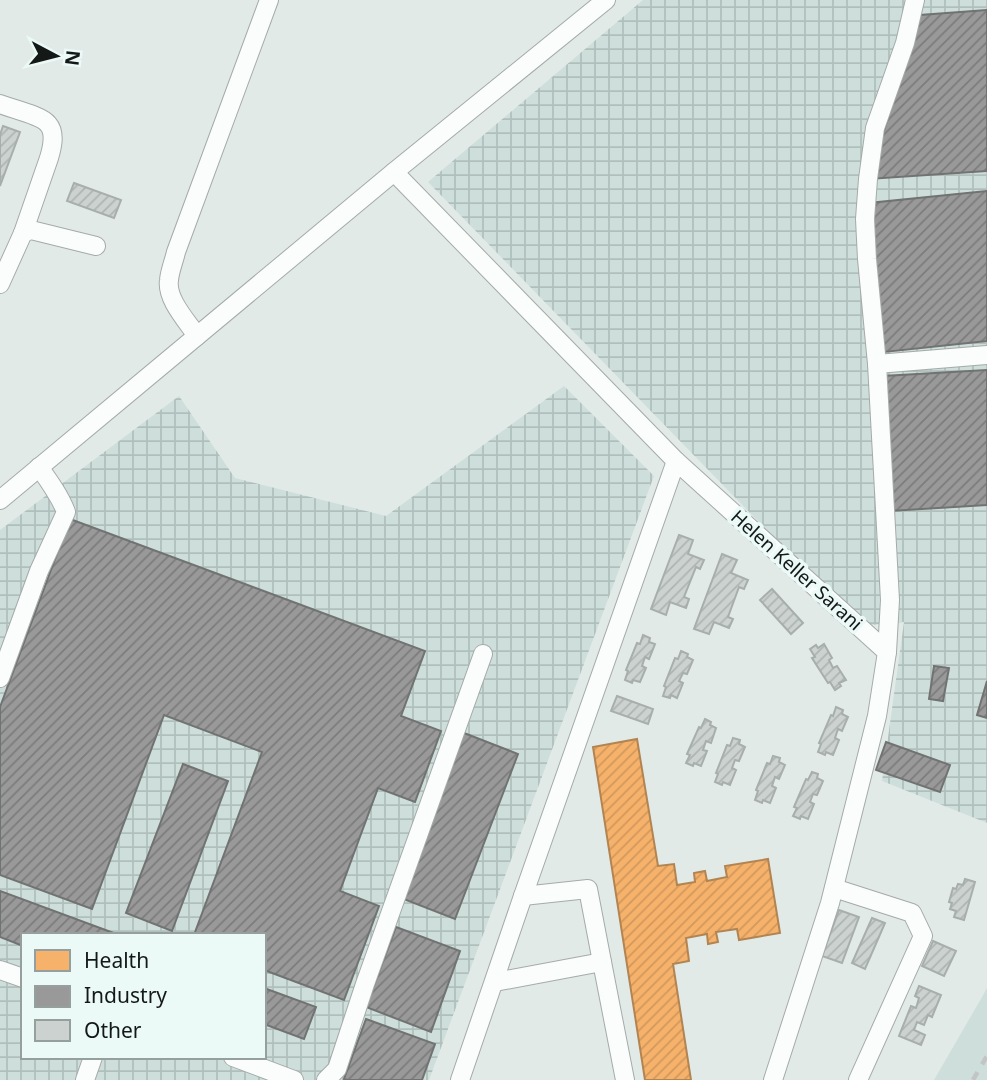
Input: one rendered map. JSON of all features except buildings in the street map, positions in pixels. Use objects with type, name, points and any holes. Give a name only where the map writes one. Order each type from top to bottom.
[{"type":"street","points":[[197,336],[173,299],[168,282],[176,252],[269,0]]},
{"type":"street","points":[[0,500],[394,172],[606,0]]},
{"type":"street","points":[[773,1080],[834,888],[877,716],[887,652],[890,600],[877,364],[865,219],[875,128],[905,43],[915,0]]},
{"type":"street","points":[[0,104],[38,118],[48,124],[52,134],[49,158],[23,233],[0,284]]},
{"type":"street","name":"Helen Keller Sarani","points":[[394,172],[677,461],[887,652]]},
{"type":"street","points":[[23,233],[31,230],[43,232],[96,246]]},
{"type":"street","points":[[877,364],[987,355]]},
{"type":"street","points":[[460,1080],[677,461]]},
{"type":"street","points":[[0,678],[39,571],[66,512],[39,467]]},
{"type":"street","points":[[326,1080],[337,1069],[483,654]]},
{"type":"street","points":[[834,888],[912,913],[923,936],[858,1080]]},
{"type":"street","points":[[523,896],[588,890],[625,1080]]},
{"type":"street","points":[[495,982],[602,962]]},
{"type":"street","points":[[0,970],[21,977]]},
{"type":"street","points":[[85,1080],[92,1059]]},
{"type":"street","points":[[238,1059],[294,1080]]},
{"type":"shaded area","points":[[643,0],[987,0],[987,823],[882,781],[904,622],[860,626],[428,182]]},
{"type":"shaded area","points":[[564,386],[654,476],[429,1080],[0,1080],[0,530],[179,396],[235,478],[386,516]]},
{"type":"shaded area","points":[[987,988],[987,1080],[934,1080],[982,997]]},
{"type":"railway","points":[[973,1080],[987,1056]]}]
